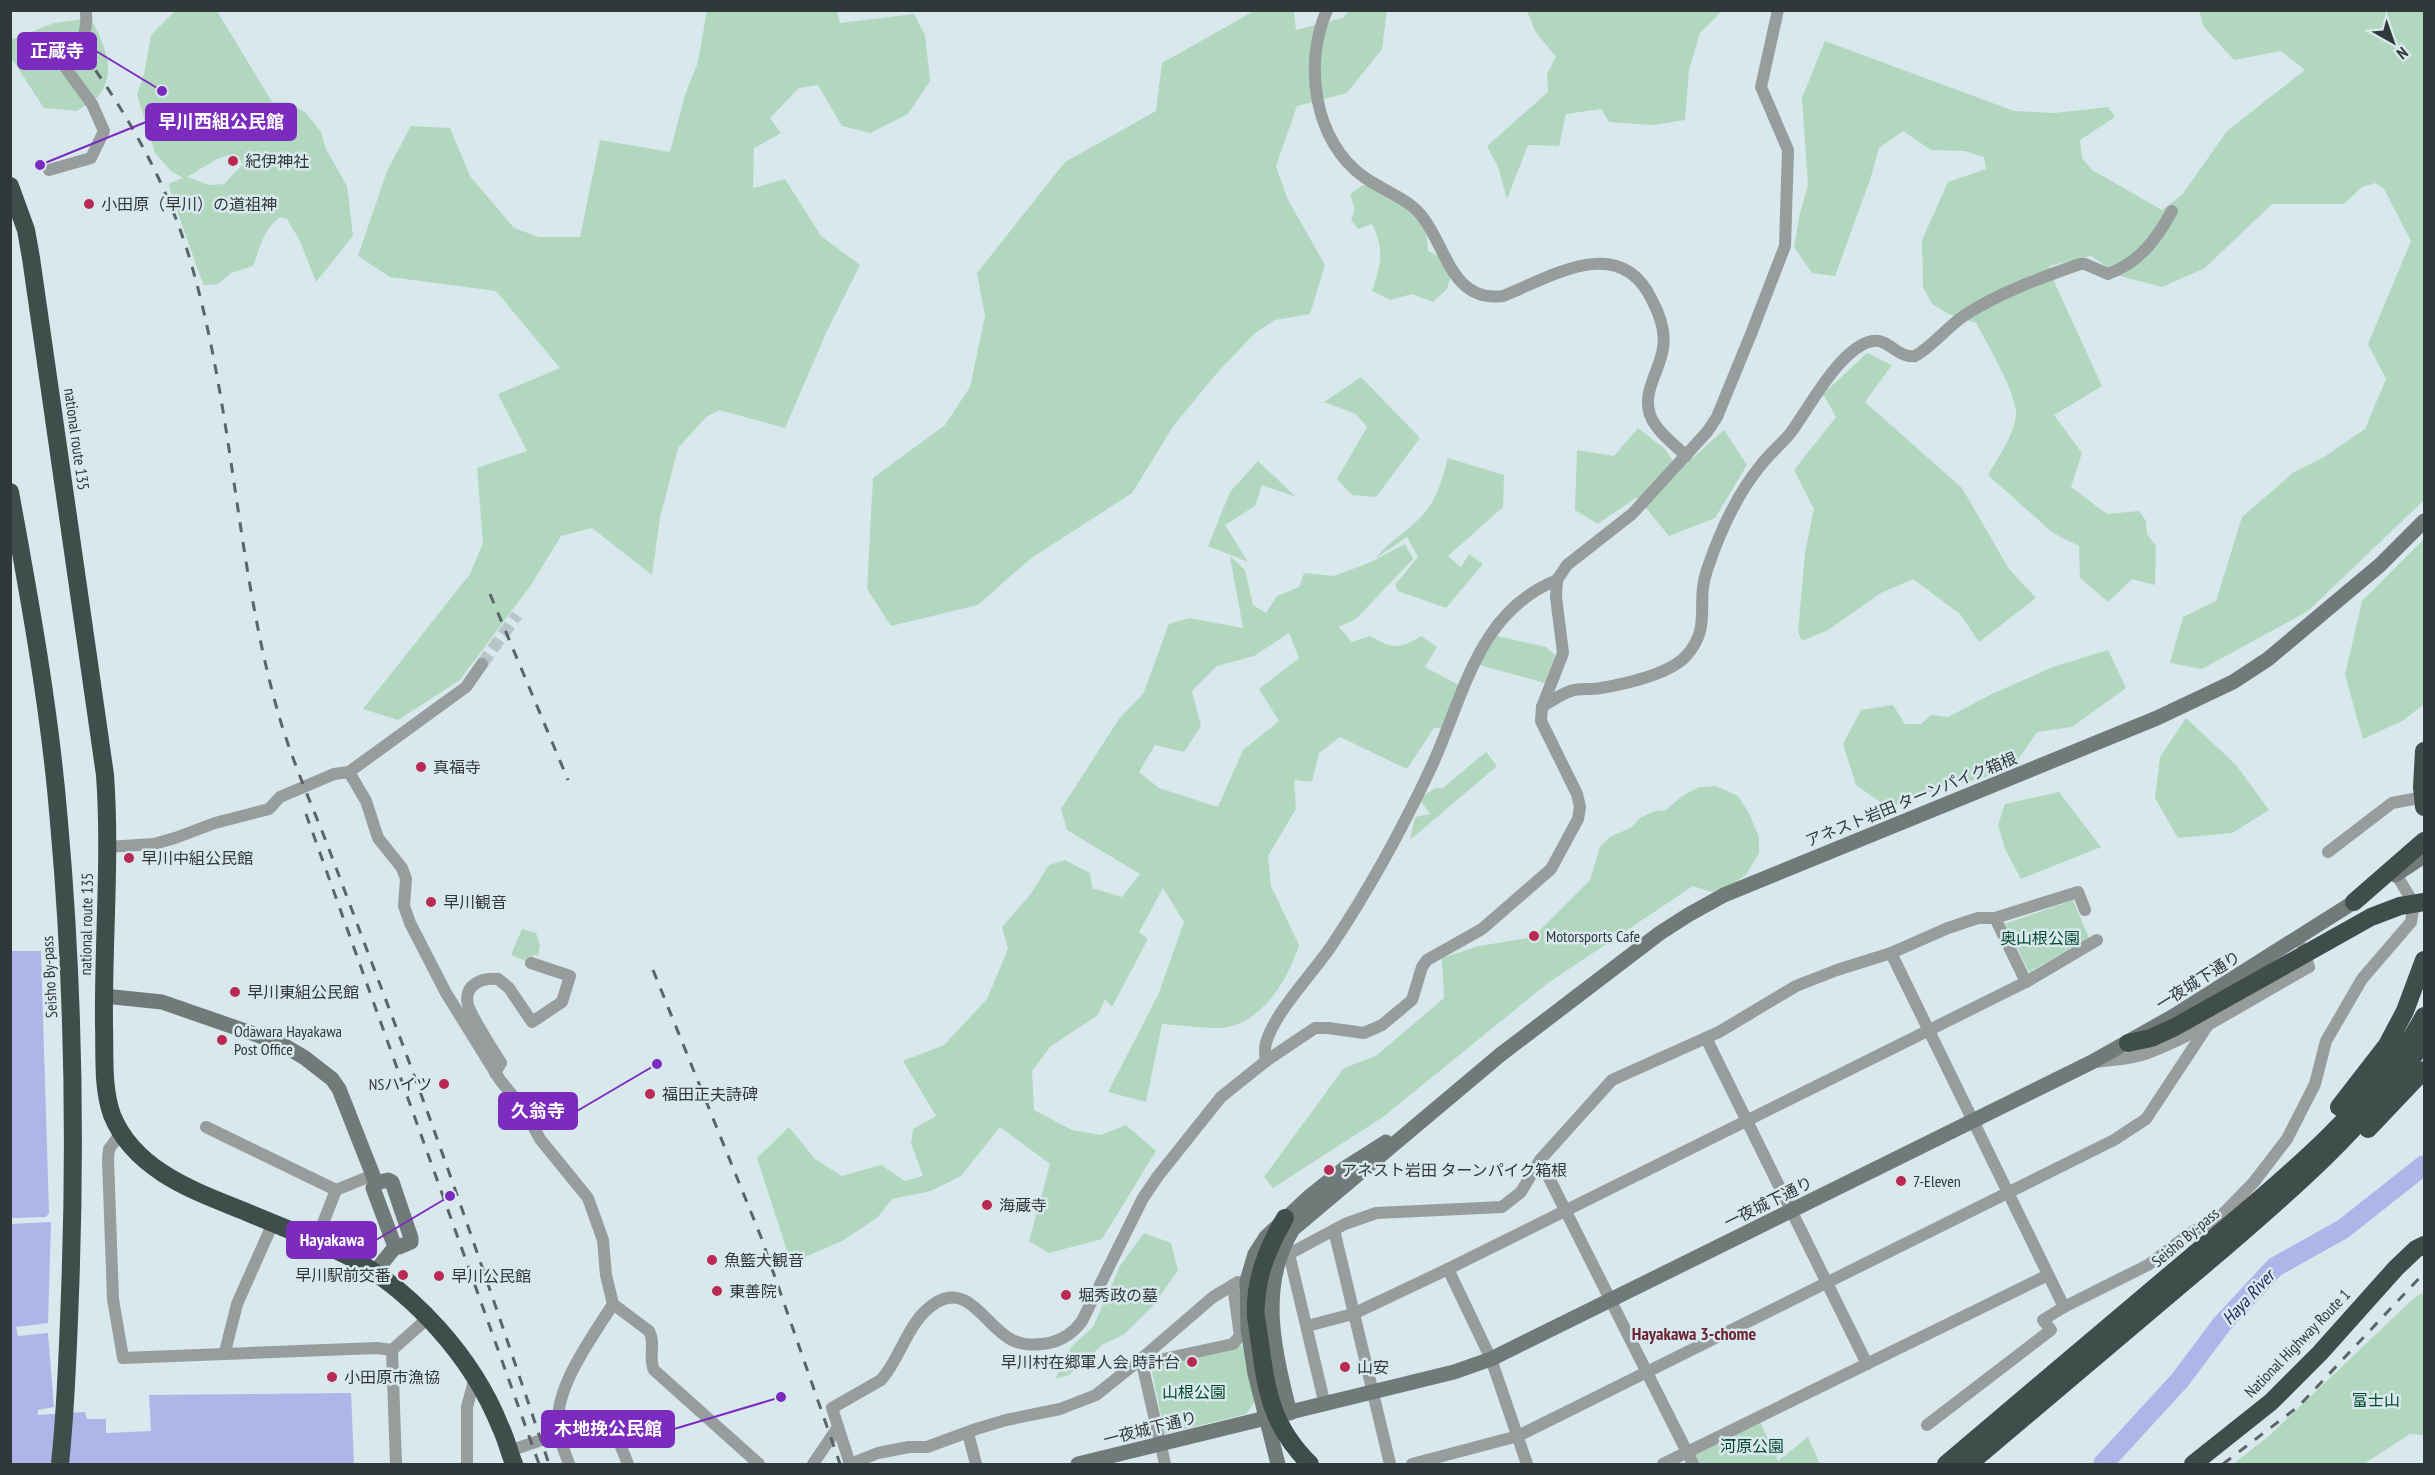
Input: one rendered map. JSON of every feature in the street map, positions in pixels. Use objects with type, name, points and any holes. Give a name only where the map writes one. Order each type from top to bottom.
[{"type":"highway","name":"national route 135","points":[[10,186],[26,230],[105,775],[107,847],[104,996],[106,1093],[112,1115],[122,1133],[148,1163],[165,1176],[194,1192],[316,1241],[349,1257],[375,1273],[428,1318],[453,1346],[474,1377],[501,1426],[511,1458]]},
{"type":"highway","name":"Seisho By-pass","points":[[10,492],[32,607],[51,752],[59,821],[71,994],[74,1126],[72,1232],[60,1464]]},
{"type":"highway","name":"Seisho By-pass","points":[[10,523],[26,611],[47,765],[64,987],[67,1119],[66,1255],[61,1379],[54,1464]]},
{"type":"highway","points":[[2424,751],[2422,787],[2424,807]]},
{"type":"highway","points":[[2354,902],[2424,841]]},
{"type":"highway","points":[[2128,1042],[2151,1038],[2175,1027],[2386,910],[2424,902]]},
{"type":"highway","points":[[2250,1207],[2329,1120],[2376,1061],[2406,1011],[2424,960]]},
{"type":"highway","name":"Seisho By-pass","points":[[1946,1464],[2250,1207],[2338,1126],[2396,1058],[2424,1016]]},
{"type":"highway","name":"Seisho By-pass","points":[[1969,1464],[2288,1194],[2358,1125],[2424,1041]]},
{"type":"highway","points":[[2288,1194],[2358,1138],[2424,1070]]},
{"type":"highway","points":[[1289,1223],[1255,1301],[1270,1398],[1280,1427],[1288,1440],[1310,1464]]},
{"type":"highway","name":"National Highway Route 1","points":[[2193,1464],[2271,1402],[2320,1353],[2396,1268],[2416,1249],[2424,1245]]},
{"type":"highway","points":[[1271,1260],[1263,1284],[1262,1308],[1275,1394],[1291,1432],[1321,1464]]},
{"type":"street","points":[[50,170],[91,158],[105,131],[92,104],[62,63],[76,49],[88,30],[87,10]]},
{"type":"street","points":[[1327,10],[1315,55],[1317,93],[1327,132],[1348,163],[1363,177],[1408,203],[1424,219],[1448,264],[1461,282],[1482,296],[1491,298],[1503,296],[1586,263],[1615,266],[1634,276],[1651,297],[1664,330],[1661,361],[1648,392],[1650,415],[1660,430],[1686,456]]},
{"type":"street","points":[[1778,10],[1761,87],[1788,150],[1785,246],[1717,417],[1707,432],[1632,513],[1567,565],[1557,580],[1556,597],[1563,653],[1542,707],[1543,728],[1577,794],[1580,807],[1575,826],[1551,869],[1482,928],[1427,960],[1422,967],[1412,1000],[1382,1026],[1364,1033],[1315,1028],[1266,1061],[1221,1097],[1143,1198],[1077,1328],[1053,1342],[1021,1343],[1001,1333],[961,1298],[944,1298],[928,1308],[905,1338],[886,1374],[880,1380],[832,1408],[850,1464],[878,1453],[909,1447],[927,1447],[1006,1420],[1060,1409],[1096,1395],[1213,1297],[1271,1260],[1376,1213],[1502,1207],[1521,1192],[1540,1160],[1612,1080],[1706,1038],[1797,986],[1837,970],[1892,953],[1948,928],[1978,918],[1995,918],[2078,892],[2085,910]]},
{"type":"street","points":[[1542,707],[1575,689],[1601,688],[1659,672],[1674,666],[1686,656],[1701,634],[1703,589],[1707,570],[1726,523],[1742,493],[1761,464],[1792,431],[1814,395],[1854,351],[1872,341],[1903,355],[1915,356],[1964,316],[1989,300],[2031,282],[2080,264],[2108,274],[2115,272],[2144,253],[2172,211]]},
{"type":"street","name":"アネスト岩田 ターンパイク箱根","points":[[1289,1223],[1345,1168],[1417,1124],[1510,1048],[1640,948],[1688,915],[1724,895],[2157,718],[2233,682],[2268,659],[2346,594],[2380,565],[2424,521]]},
{"type":"street","points":[[1266,1061],[1265,1044],[1269,1035],[1291,1000],[1332,945],[1409,813],[1437,754],[1470,669],[1512,607],[1557,580]]},
{"type":"street","points":[[107,847],[154,844],[215,823],[269,809],[280,797],[334,774],[349,772],[466,687],[482,664]]},
{"type":"street","points":[[349,772],[366,801],[378,838],[402,868],[406,879],[404,906],[414,933],[446,993],[495,1073],[525,1111],[547,1148],[588,1198],[603,1240],[606,1275],[614,1304],[649,1331],[652,1336],[651,1365],[654,1370],[759,1464]]},
{"type":"street","points":[[2328,852],[2392,803],[2424,797]]},
{"type":"street","name":"一夜城下通り","points":[[1078,1464],[1455,1372],[1491,1359],[2092,1062],[2299,938],[2424,856]]},
{"type":"street","points":[[1927,1425],[2051,1330],[2043,1320],[2148,1265],[2192,1232],[2220,1217],[2261,1173],[2287,1139],[2315,1084],[2326,1041],[2362,979],[2411,922],[2414,904],[2396,874]]},
{"type":"street","points":[[1995,918],[2026,982]]},
{"type":"street","points":[[2092,1062],[2121,1060],[2152,1052],[2309,967],[2299,938]]},
{"type":"street","points":[[1307,1326],[1353,1314],[1448,1269],[2026,982],[2097,940]]},
{"type":"street","points":[[1892,953],[2064,1307]]},
{"type":"street","points":[[495,1073],[501,1064],[468,1005],[470,990],[473,984],[480,980],[498,979],[509,987],[532,1022],[562,1002],[570,976],[531,963]]},
{"type":"street","points":[[104,996],[162,1002],[280,1043],[305,1058],[332,1079],[339,1089],[375,1179],[373,1188],[394,1247],[375,1273]]},
{"type":"street","points":[[1412,1464],[1518,1436],[2114,1140],[2146,1119],[2210,1022]]},
{"type":"street","points":[[1706,1038],[1867,1364]]},
{"type":"street","points":[[206,1126],[336,1190],[375,1179]]},
{"type":"street","points":[[122,1133],[109,1149],[108,1159],[113,1299],[123,1358],[225,1352],[377,1348],[392,1350],[428,1318]]},
{"type":"street","points":[[1540,1160],[1690,1459]]},
{"type":"street","points":[[316,1241],[336,1190]]},
{"type":"street","points":[[225,1352],[237,1304],[273,1223]]},
{"type":"street","points":[[1334,1230],[1390,1464]]},
{"type":"street","points":[[1271,1260],[1307,1326],[1325,1405]]},
{"type":"street","points":[[1271,1260],[1271,1303],[1283,1386],[1290,1413]]},
{"type":"street","points":[[1271,1260],[1247,1281],[1246,1300],[1248,1328],[1259,1393],[1278,1464]]},
{"type":"street","points":[[1448,1269],[1491,1359],[1527,1464]]},
{"type":"street","points":[[1664,1464],[1690,1459],[1867,1364],[2048,1275]]},
{"type":"street","points":[[1141,1359],[1154,1361],[1233,1344],[1240,1336],[1233,1285]]},
{"type":"street","points":[[569,1464],[558,1424],[564,1388],[578,1360],[614,1304]]},
{"type":"street","points":[[392,1350],[396,1464]]},
{"type":"street","points":[[1141,1359],[1165,1464]]},
{"type":"street","points":[[467,1464],[467,1407],[474,1377]]},
{"type":"street","points":[[511,1458],[559,1434],[609,1420],[628,1464]]},
{"type":"street","points":[[813,1464],[838,1427]]},
{"type":"street","points":[[968,1433],[976,1464]]},
{"type":"green space","points":[[176,10],[217,11],[272,102],[288,102],[306,113],[321,132],[326,149],[347,186],[353,236],[316,282],[300,241],[287,219],[280,217],[266,233],[253,266],[231,273],[218,284],[204,285],[169,187],[170,183],[183,178],[171,171],[155,153],[137,95],[144,74],[151,35]],"holes":[[[229,155],[238,157],[243,164],[224,184],[209,185],[187,177],[217,159]]]},
{"type":"green space","points":[[707,10],[837,11],[840,23],[914,14],[925,35],[930,81],[908,114],[870,133],[842,126],[818,85],[799,88],[770,118],[781,133],[754,148],[753,188],[785,179],[821,236],[860,265],[827,331],[785,428],[719,410],[706,417],[678,448],[660,518],[652,575],[592,528],[561,536],[531,585],[460,680],[398,720],[363,709],[470,574],[483,543],[477,468],[527,451],[498,394],[560,368],[496,291],[390,277],[358,256],[387,171],[411,126],[450,128],[470,176],[514,228],[539,237],[580,237],[600,140],[670,152],[685,95],[698,62]]},
{"type":"green space","points":[[1527,10],[1722,11],[1700,33],[1689,70],[1685,120],[1653,125],[1609,122],[1601,109],[1566,114],[1559,146],[1528,145],[1507,199],[1498,167],[1487,146],[1548,92],[1547,74],[1556,57],[1535,31]]},
{"type":"green space","points":[[1254,11],[1294,11],[1296,30],[1343,18],[1348,11],[1387,11],[1382,49],[1347,93],[1297,106],[1276,166],[1287,198],[1325,265],[1310,314],[1275,320],[1255,333],[1217,373],[1174,425],[1132,493],[1030,559],[978,605],[891,626],[867,589],[873,478],[945,425],[970,387],[985,316],[977,273],[1065,162],[1156,111],[1162,63]]},
{"type":"green space","points":[[2199,11],[2424,11],[2424,500],[2308,611],[2202,669],[2170,663],[2183,617],[2216,601],[2242,517],[2294,472],[2324,457],[2365,429],[2386,379],[2368,344],[2411,241],[2384,189],[2376,183],[2362,187],[2344,204],[2272,204],[2205,268],[2162,287],[2120,276],[2091,256],[2049,266],[2102,386],[2054,415],[2082,453],[2071,487],[2107,514],[2139,511],[2146,521],[2147,534],[2156,546],[2155,585],[2132,579],[2108,602],[2080,578],[2079,546],[2053,533],[1988,475],[2012,432],[2016,408],[2012,396],[1976,323],[1949,314],[1932,304],[1923,287],[1922,240],[1948,182],[1986,169],[1984,157],[1965,151],[1931,150],[1903,131],[1879,148],[1870,180],[1835,276],[1812,273],[1794,247],[1808,185],[1802,98],[1825,41],[2014,111],[2054,113],[2108,107],[2115,117],[2080,140],[2082,158],[2092,170],[2162,210],[2182,195],[2227,131],[2305,70],[2281,51],[2234,60],[2204,27]]},
{"type":"green space","points":[[91,18],[100,36],[108,65],[105,85],[98,97],[77,111],[44,108],[11,58],[10,40],[54,23]]},
{"type":"green space","points":[[1368,185],[1415,217],[1426,234],[1428,251],[1441,257],[1452,272],[1447,289],[1433,302],[1412,294],[1390,300],[1372,291],[1379,265],[1379,242],[1372,224],[1358,229],[1351,219],[1355,210],[1350,195],[1361,186]]},
{"type":"green space","points":[[1867,353],[1892,365],[1865,402],[1962,488],[2009,569],[2036,598],[1979,642],[1960,614],[1913,579],[1881,593],[1828,630],[1802,641],[1798,632],[1805,553],[1814,509],[1794,470],[1836,417],[1823,394]]},
{"type":"green space","points":[[1361,377],[1420,438],[1376,497],[1352,495],[1337,479],[1367,427],[1356,414],[1324,402]]},
{"type":"green space","points":[[1638,428],[1665,449],[1679,470],[1724,430],[1747,465],[1715,518],[1669,536],[1637,497],[1598,524],[1575,510],[1577,450],[1614,456]]},
{"type":"green space","points":[[1448,458],[1504,475],[1503,507],[1448,556],[1461,567],[1469,554],[1483,564],[1446,608],[1398,591],[1395,585],[1418,557],[1407,537],[1376,558],[1427,511],[1438,489]]},
{"type":"green space","points":[[1258,461],[1296,497],[1262,485],[1255,506],[1225,525],[1248,562],[1208,546],[1230,492]]},
{"type":"green space","points":[[2424,539],[2424,704],[2404,720],[2363,739],[2345,675],[2362,601]]},
{"type":"green space","points":[[1405,544],[1413,559],[1356,619],[1339,627],[1352,642],[1370,636],[1390,645],[1401,646],[1421,636],[1437,647],[1425,667],[1464,688],[1448,727],[1434,728],[1407,769],[1340,737],[1319,753],[1312,782],[1294,780],[1296,809],[1268,856],[1271,886],[1299,945],[1281,984],[1264,1007],[1241,1023],[1222,1028],[1162,1024],[1146,1102],[1108,1092],[1158,995],[1184,922],[1163,888],[1139,932],[1148,939],[1112,1007],[1105,999],[1098,1015],[1051,1046],[1032,1071],[1034,1110],[1072,1130],[1101,1135],[1126,1125],[1156,1151],[1102,1239],[1049,1253],[1029,1241],[1050,1164],[1000,1127],[961,1176],[931,1191],[892,1199],[877,1218],[842,1241],[791,1263],[757,1158],[789,1127],[815,1159],[842,1176],[881,1165],[905,1181],[923,1176],[911,1143],[913,1129],[936,1116],[903,1061],[944,1045],[987,999],[1008,949],[1002,927],[1030,895],[1049,865],[1065,860],[1090,873],[1092,888],[1122,897],[1140,874],[1067,830],[1061,809],[1119,719],[1143,694],[1169,624],[1189,618],[1243,628],[1230,556],[1245,570],[1253,605],[1266,613],[1277,596],[1299,587],[1304,573],[1334,576],[1371,562]],"holes":[[[1289,633],[1299,658],[1259,689],[1279,721],[1243,750],[1218,807],[1159,788],[1139,772],[1155,745],[1184,752],[1201,726],[1192,691],[1217,666],[1254,656]]]},
{"type":"green space","points":[[1497,636],[1546,647],[1555,655],[1545,683],[1479,665]]},
{"type":"green space","points":[[2108,650],[2126,688],[2072,727],[2037,732],[2013,767],[1980,779],[1943,787],[1897,805],[1883,804],[1856,785],[1843,744],[1861,710],[1893,705],[1905,724],[1921,724],[1931,715],[1948,717],[1992,694],[2053,667]]},
{"type":"green space","points":[[2186,718],[2236,765],[2269,810],[2232,833],[2178,838],[2155,798],[2160,757]]},
{"type":"green space","points":[[1486,752],[1497,766],[1410,840],[1415,817],[1430,814],[1419,799],[1435,788],[1443,788]]},
{"type":"green space","points":[[1716,786],[1738,796],[1749,813],[1759,837],[1759,853],[1746,875],[1726,888],[1711,892],[1693,886],[1548,983],[1383,1117],[1273,1188],[1264,1177],[1344,1068],[1376,1056],[1444,998],[1442,958],[1479,946],[1533,937],[1590,880],[1600,847],[1610,837],[1632,827],[1640,818],[1655,811],[1666,810],[1681,797],[1699,787]]},
{"type":"green space","points":[[2059,792],[2101,847],[2021,879],[2005,849],[1998,825],[2005,804]]},
{"type":"green space","name":"奥山根公園","points":[[2073,900],[2089,938],[2029,972],[2005,924]]},
{"type":"green space","points":[[522,929],[536,933],[540,945],[538,956],[533,955],[531,963],[511,955]]},
{"type":"green space","points":[[1144,1233],[1171,1243],[1178,1270],[1153,1306],[1123,1335],[1102,1345],[1069,1375],[1055,1379],[1072,1346],[1093,1327],[1120,1266]]},
{"type":"green space","name":"富士山","points":[[2424,1292],[2424,1435],[2410,1434],[2364,1464],[2233,1464],[2269,1436],[2414,1298]]},
{"type":"green space","name":"山根公園","points":[[1244,1345],[1256,1400],[1246,1414],[1165,1434],[1151,1367]]},
{"type":"green space","name":"河原公園","points":[[1760,1422],[1778,1461],[1808,1437],[1820,1464],[1698,1464],[1693,1455]]},
{"type":"water","points":[[11,951],[41,951],[49,1213],[46,1217],[11,1218]]},
{"type":"water","points":[[51,1222],[48,1323],[16,1327],[18,1336],[48,1333],[54,1407],[38,1410],[38,1415],[85,1412],[87,1419],[106,1419],[106,1433],[151,1431],[149,1395],[351,1393],[354,1464],[11,1464],[10,1224]]},
{"type":"waterway","name":"Haya River","points":[[2103,1464],[2180,1380],[2222,1324],[2275,1267],[2343,1229],[2424,1165]]},
{"type":"tunnel","points":[[482,664],[517,615]]},
{"type":"railway","points":[[84,54],[116,101],[144,149],[157,174],[188,253],[215,365],[252,595],[277,709],[432,1124],[549,1464]]},
{"type":"railway","points":[[490,594],[568,780]]},
{"type":"railway","points":[[306,814],[539,1464]]},
{"type":"railway","points":[[653,970],[761,1237],[840,1464]]},
{"type":"railway","points":[[2223,1464],[2299,1406],[2424,1273]]},
{"type":"place","name":"正蔵寺","points":[[162,91]]},
{"type":"place","name":"紀伊神社","points":[[233,161]]},
{"type":"place","name":"早川西組公民館","points":[[40,165]]},
{"type":"place","name":"小田原（早川）の道祖神","points":[[89,204]]},
{"type":"place","name":"真福寺","points":[[421,767]]},
{"type":"place","name":"早川中組公民館","points":[[129,858]]},
{"type":"place","name":"早川観音","points":[[431,902]]},
{"type":"place","name":"Motorsports Cafe","points":[[1534,936]]},
{"type":"place","name":"早川東組公民館","points":[[235,992]]},
{"type":"place","name":"Odawara Hayakawa Post Office","points":[[222,1040]]},
{"type":"place","name":"久翁寺","points":[[657,1064]]},
{"type":"place","name":"NSハイツ","points":[[444,1084]]},
{"type":"place","name":"福田正夫詩碑","points":[[650,1094]]},
{"type":"place","name":"アネスト岩田 ターンパイク箱根","points":[[1329,1170]]},
{"type":"place","name":"7-Eleven","points":[[1901,1181]]},
{"type":"place","name":"Hayakawa","points":[[450,1196]]},
{"type":"place","name":"海蔵寺","points":[[987,1205]]},
{"type":"place","name":"魚籃大観音","points":[[712,1260]]},
{"type":"place","name":"早川駅前交番","points":[[403,1275]]},
{"type":"place","name":"早川公民館","points":[[439,1276]]},
{"type":"place","name":"東善院","points":[[717,1291]]},
{"type":"place","name":"堀秀政の墓","points":[[1066,1295]]},
{"type":"place","name":"早川村在郷軍人会 時計台","points":[[1192,1362]]},
{"type":"place","name":"山安","points":[[1345,1367]]},
{"type":"place","name":"小田原市漁協","points":[[332,1377]]},
{"type":"place","name":"木地挽公民館","points":[[781,1397]]},
{"type":"district","name":"Hayakawa 3-chome","points":[[1694,1333]]}]
